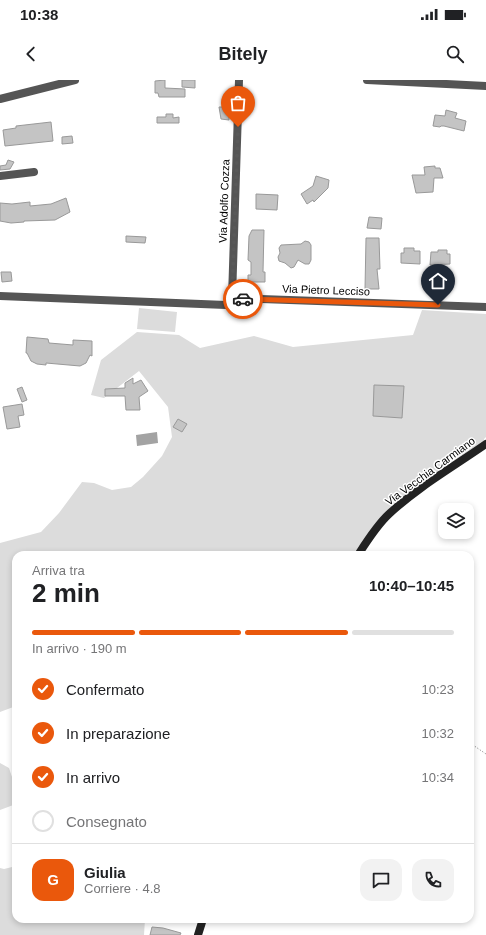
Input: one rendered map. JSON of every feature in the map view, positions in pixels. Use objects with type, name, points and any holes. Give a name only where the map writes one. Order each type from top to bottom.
[{"type":"street","points":[[0,99],[75,80]]},
{"type":"street","name":"Via Adolfo Cozza","points":[[232,298],[239,80]]},
{"type":"street","points":[[367,80],[486,86]]},
{"type":"street","points":[[0,176],[34,172]]},
{"type":"street","name":"Via Pietro Lecciso","points":[[0,296],[226,305],[232,298],[486,307]]},
{"type":"street","name":"Via Vecchia Carmiano","points":[[360,551],[368,538],[388,514],[420,489],[486,444]]},
{"type":"street","points":[[198,935],[202,923]]},
{"type":"path","points":[[474,746],[486,754]]},
{"type":"shaded area","points":[[139,308],[177,312],[175,332],[137,329]]},
{"type":"shaded area","points":[[422,310],[486,314],[485,444],[373,527],[357,551],[12,551],[12,708],[0,712],[0,543],[41,532],[59,513],[82,482],[94,483],[112,490],[131,487],[143,477],[162,456],[172,437],[168,407],[139,371],[104,398],[91,395],[101,360],[137,332],[179,335],[200,348],[254,336],[293,347],[413,335]]},
{"type":"shaded area","points":[[157,432],[158,443],[137,446],[136,435]]},
{"type":"shaded area","points":[[0,763],[9,768],[12,777],[12,806],[0,810]]},
{"type":"shaded area","points":[[12,867],[12,923],[145,923],[144,935],[0,935],[0,868],[4,869]]},
{"type":"building","points":[[165,80],[165,88],[185,89],[185,97],[159,97],[158,93],[155,93],[155,81]]},
{"type":"building","points":[[182,80],[195,80],[195,88],[182,87]]},
{"type":"building","points":[[219,107],[229,107],[229,120],[221,119]]},
{"type":"building","points":[[446,110],[457,113],[455,118],[466,121],[464,131],[444,126],[433,126],[435,115],[445,116]]},
{"type":"building","points":[[166,114],[173,114],[173,118],[179,117],[179,123],[157,123],[157,117],[166,117]]},
{"type":"building","points":[[51,122],[53,141],[5,146],[3,130],[16,128],[16,126]]},
{"type":"building","points":[[72,136],[73,143],[62,144],[62,137]]},
{"type":"building","points":[[8,160],[14,162],[10,169],[0,170],[0,166],[6,165]]},
{"type":"building","points":[[435,166],[435,168],[440,168],[443,178],[434,178],[433,192],[416,193],[412,175],[425,175],[424,167]]},
{"type":"building","points":[[316,176],[329,180],[328,188],[314,202],[313,200],[307,204],[301,194],[313,186]]},
{"type":"building","points":[[256,194],[278,195],[277,210],[256,209]]},
{"type":"building","points":[[66,198],[70,212],[55,220],[11,223],[0,221],[0,203],[12,204],[30,202],[30,206],[51,204]]},
{"type":"building","points":[[369,217],[382,218],[381,229],[367,228]]},
{"type":"building","points":[[252,230],[264,230],[263,272],[265,272],[265,282],[248,282],[248,275],[251,275],[251,262],[248,260],[249,236]]},
{"type":"building","points":[[126,236],[146,237],[145,243],[126,242]]},
{"type":"building","points":[[366,238],[379,238],[380,269],[377,269],[379,289],[365,289]]},
{"type":"building","points":[[305,241],[309,242],[311,245],[311,260],[309,264],[305,264],[298,260],[294,267],[291,268],[285,263],[279,261],[279,248],[281,245],[301,244]]},
{"type":"building","points":[[404,248],[414,248],[414,251],[420,251],[420,264],[401,263],[401,253],[404,253]]},
{"type":"building","points":[[438,250],[447,250],[447,254],[450,254],[450,264],[430,265],[431,252],[438,252]]},
{"type":"building","points":[[1,272],[11,272],[12,281],[2,282]]},
{"type":"building","points":[[27,337],[48,339],[49,343],[73,345],[73,340],[92,341],[92,356],[90,355],[86,363],[80,366],[46,363],[46,365],[37,364],[31,361],[26,353]]},
{"type":"building","points":[[133,378],[133,384],[141,380],[148,391],[139,397],[140,410],[126,410],[125,396],[105,396],[105,389],[125,388],[125,383]]},
{"type":"building","points":[[374,385],[404,386],[402,418],[373,416]]},
{"type":"building","points":[[22,387],[27,400],[22,402],[17,389]]},
{"type":"building","points":[[22,404],[24,415],[18,416],[20,427],[7,429],[3,407]]},
{"type":"building","points":[[178,419],[187,424],[182,432],[173,427]]},
{"type":"building","points":[[152,927],[163,928],[181,933],[180,935],[150,935]]},
{"type":"way so far","points":[[238,127],[232,298],[243,299]]},
{"type":"route","points":[[243,299],[438,305]]}]
